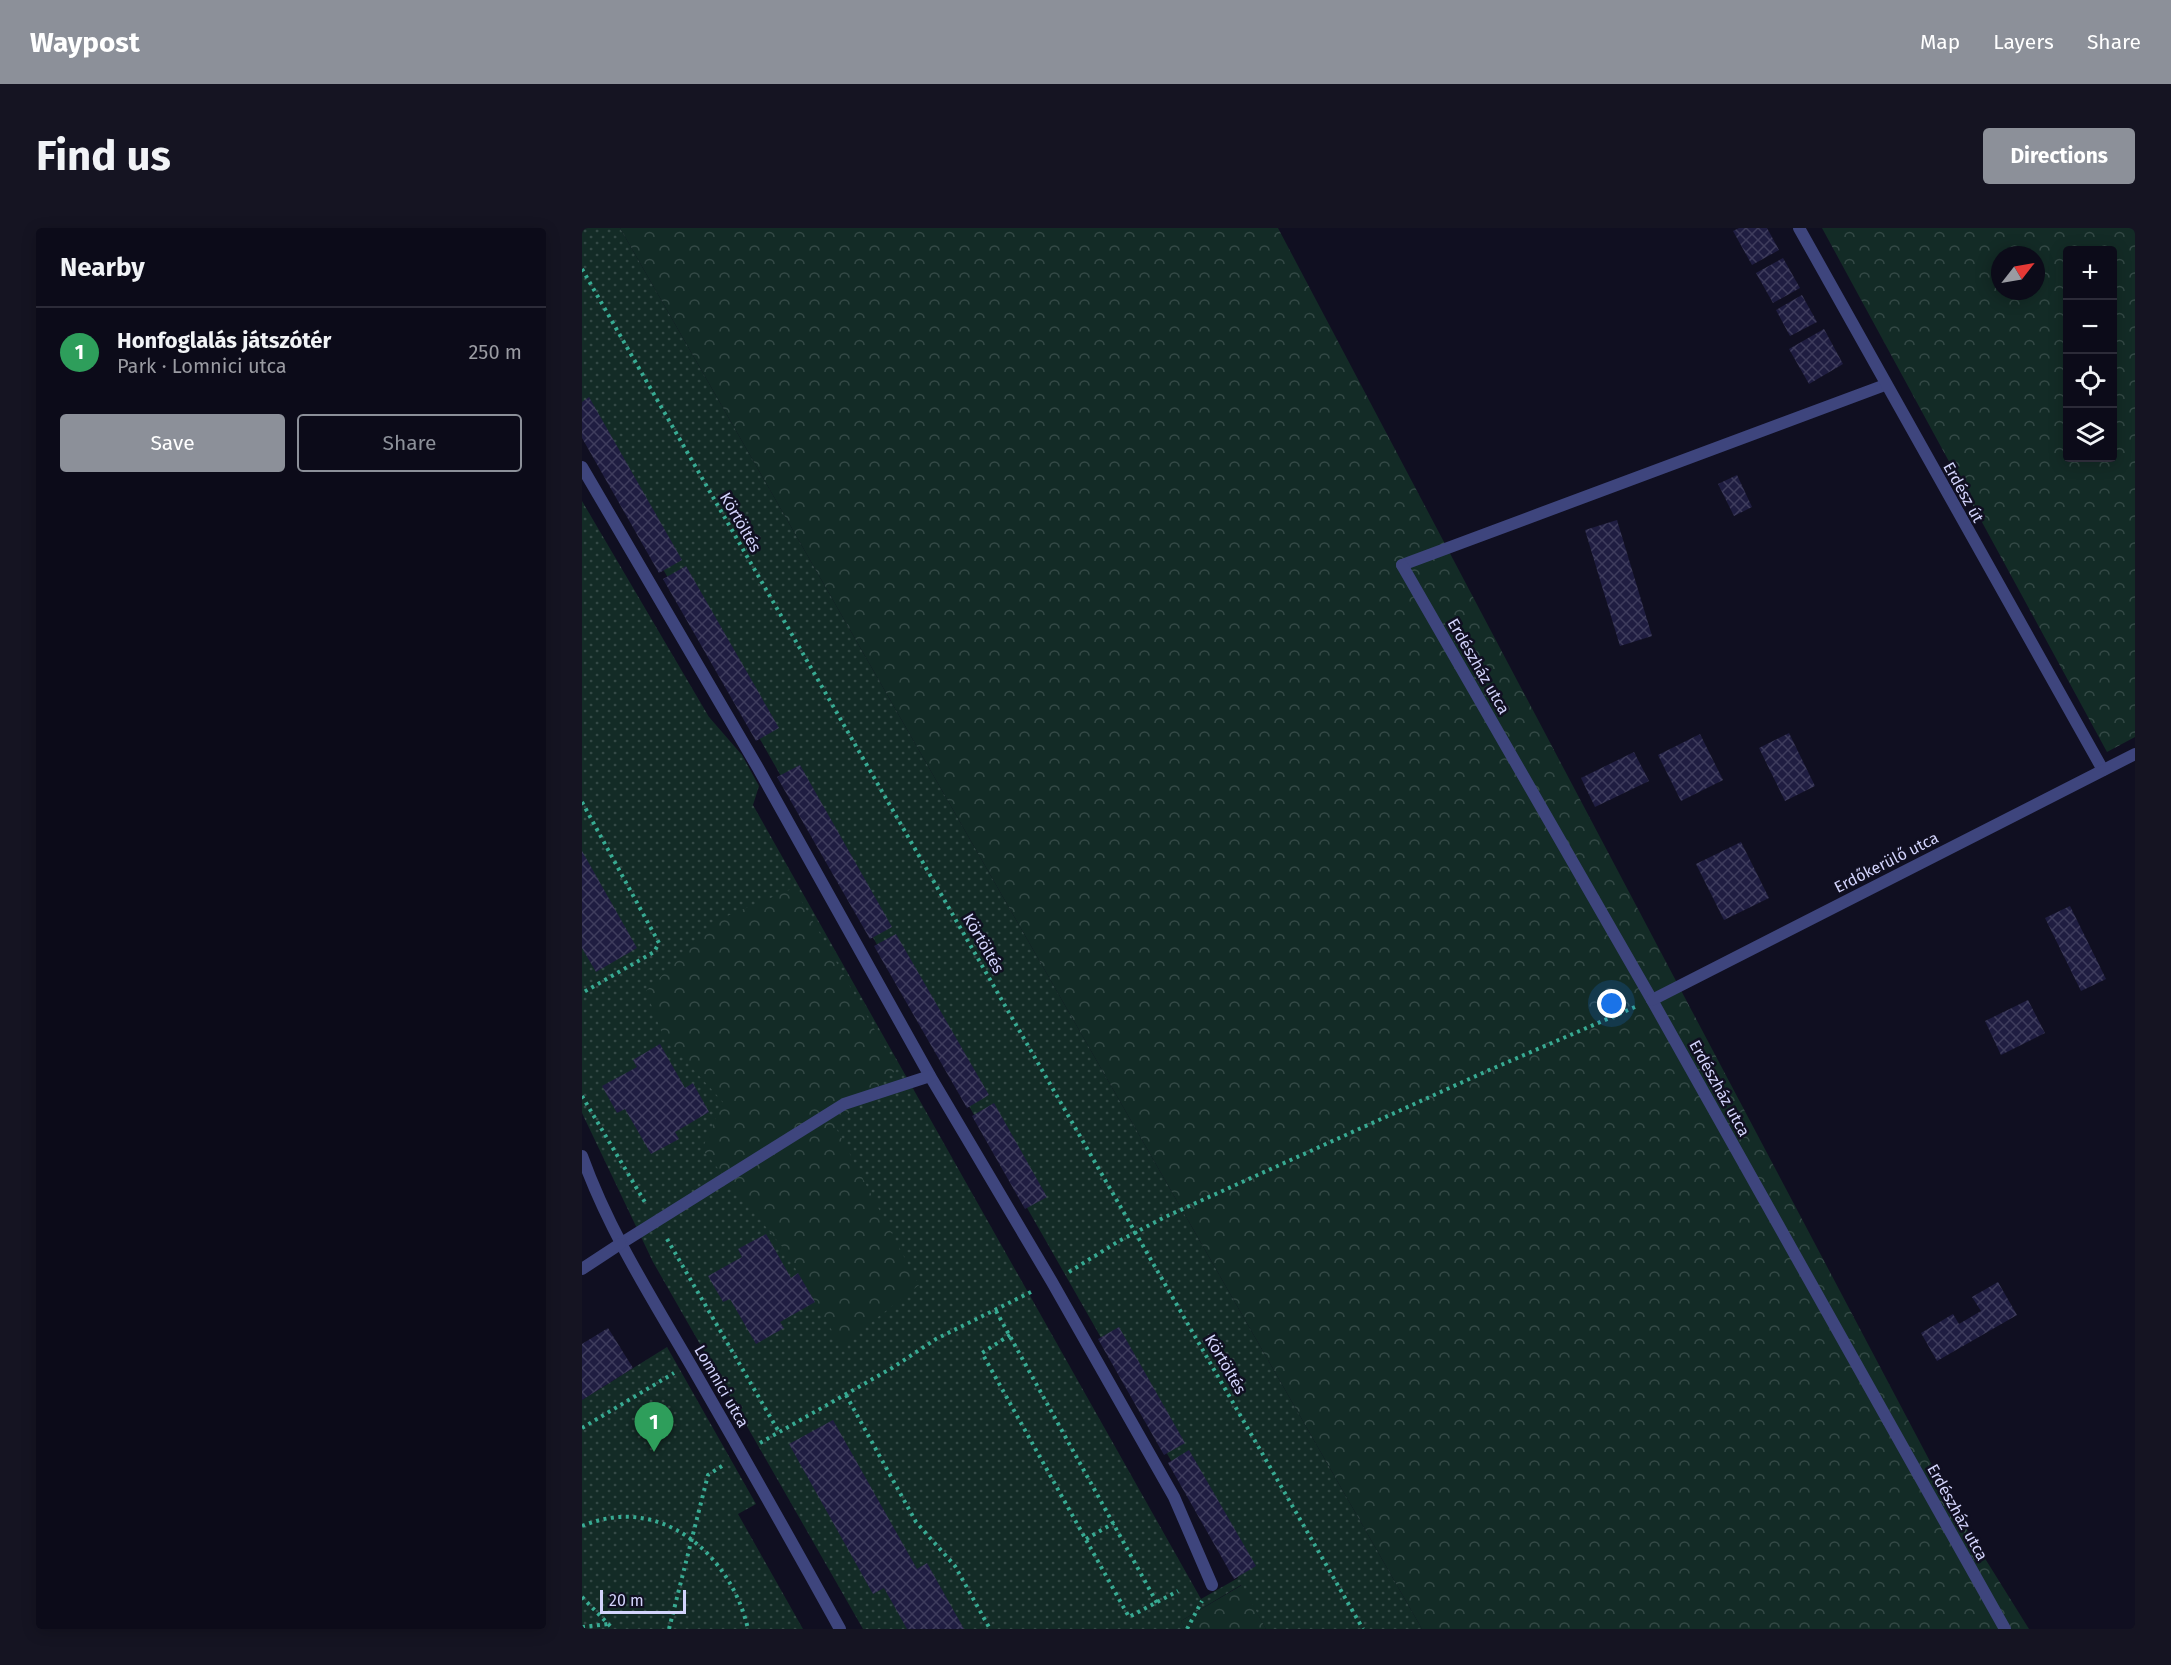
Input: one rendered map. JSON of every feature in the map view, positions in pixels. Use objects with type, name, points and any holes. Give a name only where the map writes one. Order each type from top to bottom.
[{"type":"street","name":"Erdész út","points":[[1799,228],[2103,770]]},
{"type":"street","name":"Erdészház utca","points":[[1885,385],[1402,565],[1652,1000],[2005,1629]]},
{"type":"street","points":[[582,467],[586,485],[758,768],[930,1076],[1052,1282],[1174,1497],[1212,1585]]},
{"type":"street","name":"Erdőkerülő utca","points":[[1652,1000],[2135,754]]},
{"type":"street","points":[[582,1269],[843,1104],[930,1076]]},
{"type":"street","name":"Lomnici utca","points":[[582,1156],[596,1194],[620,1244],[742,1453],[840,1629]]},
{"type":"path","name":"Körtöltés","points":[[582,269],[1363,1629]]},
{"type":"path","points":[[582,802],[659,943],[654,952],[582,993]]},
{"type":"path","points":[[669,1629],[708,1474],[846,1395],[936,1339],[1052,1282],[1165,1217],[1476,1076],[1652,1000]]},
{"type":"path","points":[[582,1096],[780,1432]]},
{"type":"path","points":[[996,1311],[1157,1603]]},
{"type":"path","points":[[1010,1335],[982,1353],[1129,1617],[1178,1591]]},
{"type":"path","points":[[582,1428],[690,1363]]},
{"type":"path","points":[[846,1395],[916,1522],[955,1566],[990,1629]]},
{"type":"path","points":[[582,1526],[607,1518],[632,1517],[655,1521],[691,1538],[719,1566],[732,1586],[748,1629]]},
{"type":"path","points":[[1086,1539],[1114,1523]]},
{"type":"path","points":[[1186,1629],[1212,1585]]},
{"type":"path","points":[[582,1597],[613,1629]]},
{"type":"path","points":[[582,1627],[609,1624]]},
{"type":"green space","points":[[582,228],[620,228],[1422,1629],[1266,1629],[1241,1585],[1181,1621],[1185,1629],[863,1629],[653,1262],[582,1113],[582,501],[709,717],[742,755],[759,786],[753,805],[1201,1599],[1238,1578],[582,427]]},
{"type":"green space","points":[[620,228],[1278,228],[1961,1520],[2029,1629],[1422,1629]]},
{"type":"green space","points":[[1822,228],[2135,228],[2135,737],[2107,752]]},
{"type":"green space","points":[[794,888],[897,1069],[835,1126],[919,1285],[841,1346],[784,1249],[702,1149],[723,1102],[663,1036],[646,991],[720,919]]},
{"type":"green space","points":[[667,1347],[756,1504],[738,1514],[803,1629],[582,1629],[582,1400]]},
{"type":"green space","points":[[1242,1585],[1266,1629],[1185,1629],[1181,1621]]},
{"type":"building","points":[[1739,228],[1767,228],[1779,250],[1752,265],[1733,231]]},
{"type":"building","points":[[1783,258],[1800,288],[1773,303],[1756,273]]},
{"type":"building","points":[[1802,295],[1817,322],[1790,336],[1776,310]]},
{"type":"building","points":[[1824,329],[1843,364],[1809,384],[1789,349]]},
{"type":"building","points":[[589,397],[682,560],[659,573],[582,438],[582,402]]},
{"type":"building","points":[[1737,475],[1752,507],[1734,516],[1718,484]]},
{"type":"building","points":[[1617,520],[1652,636],[1620,646],[1585,530]]},
{"type":"building","points":[[686,566],[779,728],[756,741],[663,579]]},
{"type":"building","points":[[1789,733],[1815,786],[1785,801],[1759,748]]},
{"type":"building","points":[[1700,734],[1723,780],[1681,801],[1658,755]]},
{"type":"building","points":[[1634,752],[1649,781],[1595,807],[1581,778]]},
{"type":"building","points":[[800,765],[892,927],[870,939],[777,777]]},
{"type":"building","points":[[1741,842],[1769,898],[1724,920],[1696,864]]},
{"type":"building","points":[[582,851],[637,948],[596,972],[582,948]]},
{"type":"building","points":[[2070,906],[2106,979],[2081,991],[2045,918]]},
{"type":"building","points":[[896,934],[989,1095],[967,1108],[874,946]]},
{"type":"building","points":[[2028,1000],[2045,1033],[2001,1055],[1985,1021]]},
{"type":"building","points":[[660,1044],[685,1088],[693,1083],[709,1112],[675,1132],[679,1139],[651,1154],[625,1109],[617,1113],[602,1086],[637,1067],[633,1060]]},
{"type":"building","points":[[994,1103],[1047,1197],[1025,1209],[972,1116]]},
{"type":"building","points":[[766,1234],[791,1278],[798,1273],[815,1302],[780,1322],[784,1328],[756,1344],[730,1299],[723,1302],[708,1276],[742,1257],[738,1249]]},
{"type":"building","points":[[1998,1282],[2017,1315],[1937,1361],[1921,1333],[1953,1314],[1959,1324],[1981,1311],[1972,1297]]},
{"type":"building","points":[[1119,1327],[1185,1443],[1164,1455],[1098,1339]]},
{"type":"building","points":[[608,1328],[633,1368],[582,1400],[582,1344]]},
{"type":"building","points":[[833,1420],[917,1569],[927,1563],[964,1629],[907,1629],[884,1588],[873,1594],[789,1444]]},
{"type":"building","points":[[1189,1450],[1256,1566],[1234,1579],[1168,1463]]},
{"type":"place","name":"Honfoglalás játszótér","points":[[654,1452]]}]
